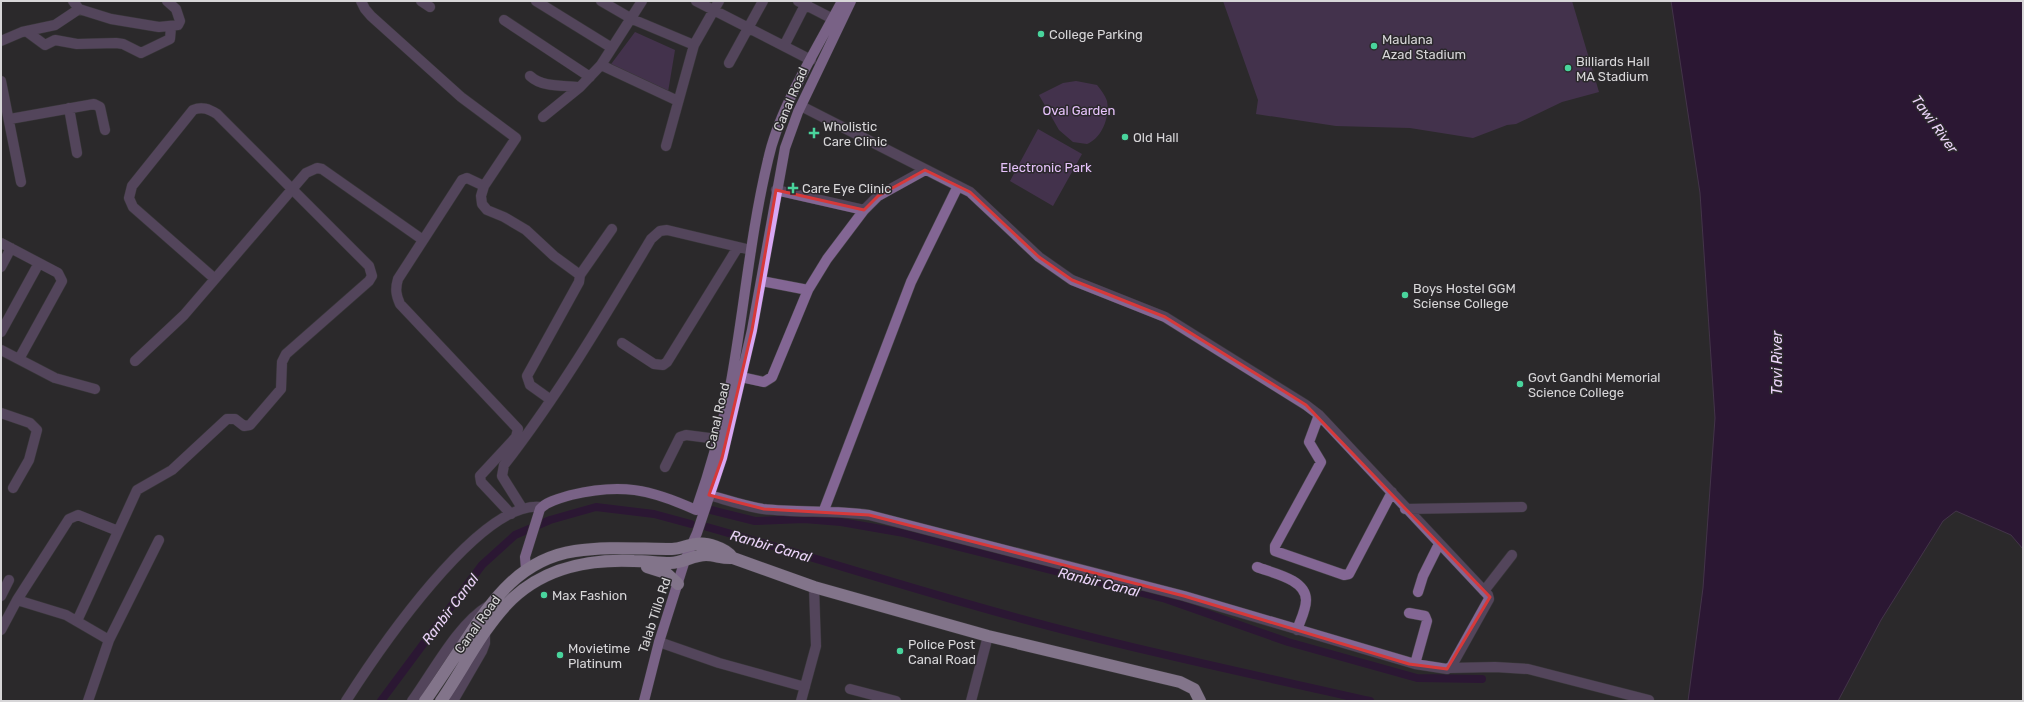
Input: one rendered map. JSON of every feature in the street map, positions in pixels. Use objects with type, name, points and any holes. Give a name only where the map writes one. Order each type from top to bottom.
[{"type":"highway","points":[[688,546],[703,544],[712,546],[729,553],[732,558]]},
{"type":"highway","name":"Canal Road","points":[[425,701],[488,606],[516,576],[526,569],[560,554],[574,551],[611,548],[688,546]]},
{"type":"highway","points":[[685,560],[701,555],[732,558],[814,587],[988,636],[1180,682],[1194,689],[1200,701]]},
{"type":"highway","name":"Canal Road","points":[[441,701],[485,634],[511,600],[530,585],[547,575],[566,567],[582,564],[632,561],[670,563],[685,560]]},
{"type":"highway","points":[[632,561],[666,573],[678,584]]},
{"type":"main road","name":"Canal Road","points":[[539,512],[561,498],[612,488],[630,489],[666,496],[696,510],[730,389],[751,250],[770,150],[792,96],[842,1]]},
{"type":"main road","name":"Canal Road","points":[[685,560],[688,546],[709,495],[722,458],[752,330],[784,148],[801,106],[851,1]]},
{"type":"main road","points":[[526,569],[525,557],[539,512]]},
{"type":"main road","name":"Talab Tillo Rd","points":[[644,701],[659,642],[685,560]]},
{"type":"street","points":[[1,40],[26,31],[55,25],[76,5],[110,19],[159,27],[171,27],[178,25],[180,21],[176,9],[168,1]]},
{"type":"street","points":[[361,1],[364,9],[371,16],[461,97],[516,138],[484,186],[481,200],[487,210],[504,216],[526,230],[554,256],[580,275]]},
{"type":"street","points":[[421,1],[430,7]]},
{"type":"street","points":[[536,1],[612,48]]},
{"type":"street","points":[[600,1],[632,19],[694,45]]},
{"type":"street","points":[[543,117],[580,87],[601,65],[632,19],[642,1]]},
{"type":"street","points":[[696,1],[811,60]]},
{"type":"street","points":[[666,146],[694,45],[719,1]]},
{"type":"street","points":[[729,63],[763,1]]},
{"type":"street","points":[[784,46],[803,2],[833,18]]},
{"type":"street","points":[[504,20],[590,77]]},
{"type":"street","points":[[26,31],[45,45],[55,40],[77,44],[116,43],[123,44],[141,53],[170,40],[171,27]]},
{"type":"street","points":[[601,65],[678,102]]},
{"type":"street","points":[[530,76],[545,84],[580,87]]},
{"type":"street","points":[[1,81],[10,119],[21,182]]},
{"type":"street","points":[[10,119],[98,104],[105,130]]},
{"type":"street","points":[[801,106],[970,192],[983,202],[1039,257],[1072,280],[1165,318],[1306,405],[1319,415],[1392,492],[1405,509],[1490,597],[1449,668]]},
{"type":"street","points":[[70,108],[77,153]]},
{"type":"street","points":[[77,621],[135,493],[140,487],[172,470],[227,420],[235,419],[244,426],[250,426],[281,389],[282,362],[286,354],[369,281],[372,276],[369,266],[217,114],[210,109],[204,108],[193,110],[132,186],[128,198],[133,207],[215,279]]},
{"type":"street","points":[[135,361],[172,328],[306,173],[317,168],[322,169],[423,240]]},
{"type":"street","points":[[741,377],[764,382],[772,377],[808,290],[827,259],[864,210],[878,196],[925,170]]},
{"type":"street","points":[[484,186],[467,178],[462,180],[398,279],[395,287],[396,296],[400,304],[518,429],[516,436],[480,476],[481,482],[511,514]]},
{"type":"street","points":[[824,510],[911,282],[958,186]]},
{"type":"street","points":[[776,190],[864,210]]},
{"type":"street","points":[[551,400],[530,385],[527,376],[579,282],[580,275],[612,229]]},
{"type":"street","points":[[522,508],[504,480],[502,471],[504,465],[551,400],[600,324],[651,239],[660,231],[667,230],[751,250]]},
{"type":"street","points":[[1,243],[58,273],[60,276],[61,285],[19,359]]},
{"type":"street","points":[[622,343],[654,364],[663,365],[667,362],[738,247]]},
{"type":"street","points":[[1,267],[11,248]]},
{"type":"street","points":[[1,332],[39,263]]},
{"type":"street","points":[[761,281],[808,290]]},
{"type":"street","points":[[1,350],[55,378],[95,389]]},
{"type":"street","points":[[1,413],[30,423],[37,430],[29,460],[13,488]]},
{"type":"street","points":[[1319,415],[1309,442],[1321,462],[1275,546],[1275,551],[1344,575],[1349,574],[1392,492]]},
{"type":"street","points":[[664,467],[680,437],[686,435],[717,439]]},
{"type":"street","points":[[709,495],[746,506],[764,509],[824,510],[869,514],[1184,596],[1415,664],[1449,668],[1495,667],[1528,669],[1649,700]]},
{"type":"street","points":[[1405,509],[1522,507]]},
{"type":"street","points":[[346,701],[398,625],[437,577],[473,541],[522,508],[539,512]]},
{"type":"street","points":[[1,630],[17,600],[60,532],[73,516],[81,516],[118,531]]},
{"type":"street","points":[[88,701],[109,640],[159,540]]},
{"type":"street","points":[[1418,592],[1423,576],[1439,544]]},
{"type":"street","points":[[1484,590],[1512,556]]},
{"type":"street","points":[[1257,567],[1292,580],[1300,586],[1306,600],[1297,630]]},
{"type":"street","points":[[1,596],[9,580]]},
{"type":"street","points":[[800,701],[816,646],[814,587]]},
{"type":"street","points":[[17,600],[56,611],[77,621],[109,640]]},
{"type":"street","points":[[412,701],[466,625],[478,612],[488,606]]},
{"type":"street","points":[[1409,613],[1425,616],[1427,621],[1415,664]]},
{"type":"street","points":[[453,701],[479,657],[485,643],[485,634]]},
{"type":"street","points":[[971,701],[988,636]]},
{"type":"street","points":[[659,642],[719,663],[805,687]]},
{"type":"street","points":[[850,689],[896,701]]},
{"type":"highlighted area","points":[[925,170],[970,192],[1039,257],[1072,280],[1165,317],[1306,405],[1490,597],[1447,669],[1409,664],[1184,596],[869,515],[764,509],[709,495],[722,458],[752,330],[776,190],[864,210],[878,196]]},
{"type":"green space","points":[[1223,1],[1572,1],[1599,92],[1562,102],[1516,124],[1507,125],[1473,138],[1410,128],[1336,126],[1256,114],[1258,100]]},
{"type":"green space","points":[[635,32],[675,50],[667,98],[606,71]]},
{"type":"green space","name":"Oval Garden","points":[[1076,81],[1097,85],[1107,101],[1108,107],[1104,126],[1097,137],[1087,144],[1073,142],[1059,130],[1039,95],[1063,83]]},
{"type":"green space","name":"Electronic Park","points":[[1038,129],[1082,154],[1053,206],[1010,181]]},
{"type":"water","points":[[1671,1],[2023,1],[2023,549],[2011,535],[1956,511],[1943,521],[1881,620],[1838,701],[1688,701],[1703,588],[1715,418],[1700,193]]},
{"type":"waterway","name":"Ranbir Canal","points":[[381,701],[482,565],[515,535],[550,520],[596,507],[654,514],[691,524]]},
{"type":"waterway","name":"Ranbir Canal","points":[[711,510],[755,521],[804,519],[841,522],[904,533],[1163,598],[1288,642],[1417,678],[1482,679]]},
{"type":"waterway","name":"Ranbir Canal","points":[[707,527],[1059,629],[1370,701]]},
{"type":"place","name":"College Parking","points":[[1041,34]]},
{"type":"place","name":"Maulana Azad Stadium","points":[[1374,46]]},
{"type":"place","name":"Billiards Hall MA Stadium","points":[[1568,68]]},
{"type":"place","name":"Wholistic Care Clinic","points":[[814,133]]},
{"type":"place","name":"Old Hall","points":[[1125,137]]},
{"type":"place","name":"Care Eye Clinic","points":[[793,188]]},
{"type":"place","name":"Boys Hostel GGM Sciense College","points":[[1405,295]]},
{"type":"place","name":"Govt Gandhi Memorial Science College","points":[[1520,384]]},
{"type":"place","name":"Max Fashion","points":[[544,595]]},
{"type":"place","name":"Police Post Canal Road","points":[[900,651]]},
{"type":"place","name":"Movietime Platinum","points":[[560,655]]},
{"type":"water label","name":"Tawi River","points":[[1935,124]]},
{"type":"water label","name":"Tavi River","points":[[1777,363]]}]
